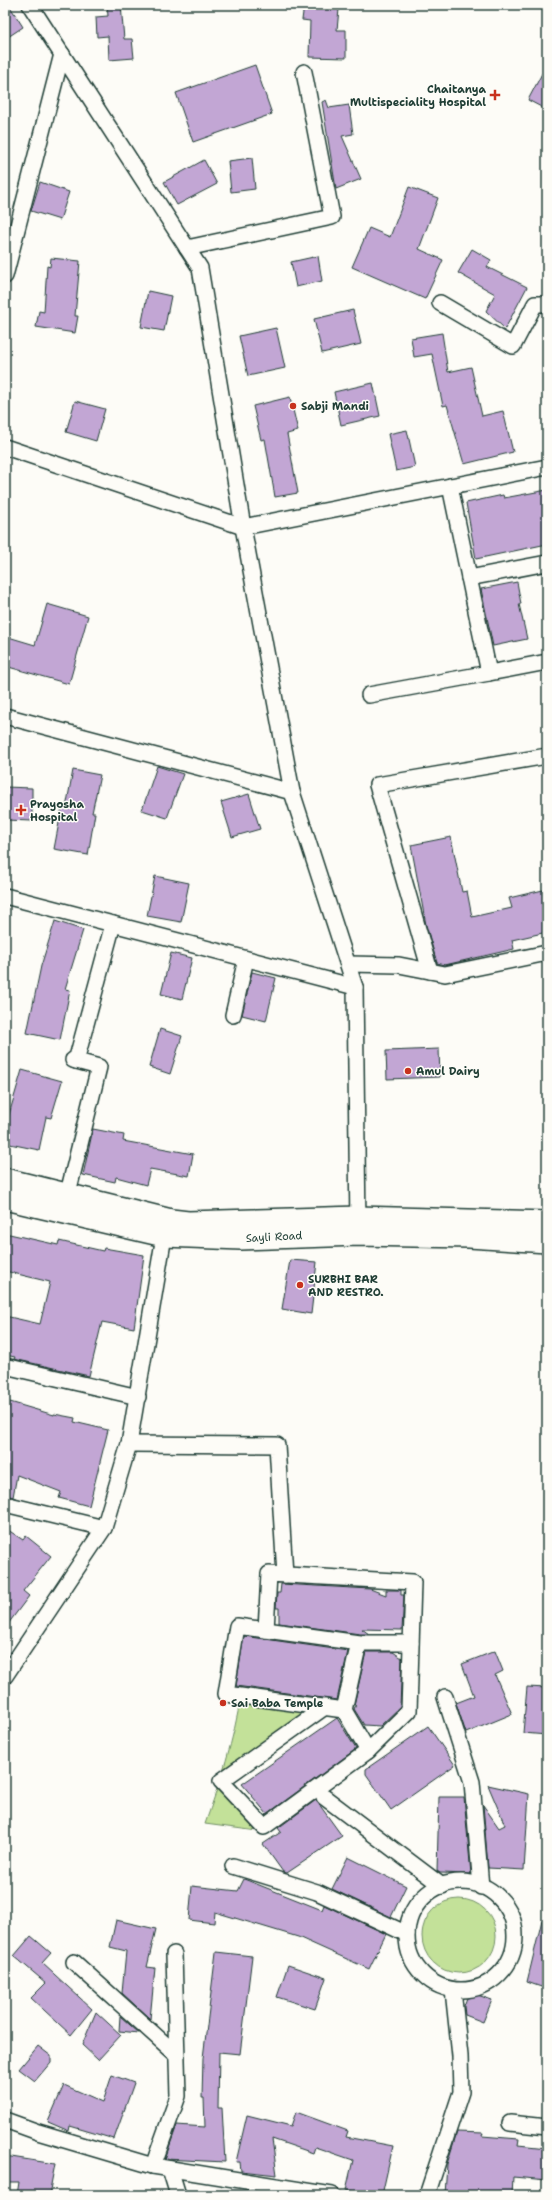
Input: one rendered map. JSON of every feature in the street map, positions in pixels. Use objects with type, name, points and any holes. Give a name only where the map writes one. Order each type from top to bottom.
[{"type":"main road","points":[[5,1180],[65,1203],[188,1222],[358,1226],[547,1222]]},
{"type":"main road","name":"Sayli Road","points":[[5,1199],[65,1203],[164,1236],[241,1239],[358,1226],[469,1237],[547,1242]]},
{"type":"street","points":[[30,5],[200,268],[243,528],[292,792],[355,987],[358,1226]]},
{"type":"street","points":[[5,276],[62,54]]},
{"type":"street","points":[[186,248],[332,217],[304,72]]},
{"type":"street","points":[[440,303],[513,346],[535,304],[547,304]]},
{"type":"street","points":[[5,446],[243,528],[547,467]]},
{"type":"street","points":[[450,486],[489,673]]},
{"type":"street","points":[[469,578],[547,563]]},
{"type":"street","points":[[369,695],[547,662]]},
{"type":"street","points":[[5,716],[292,792]]},
{"type":"street","points":[[430,971],[377,785],[547,756]]},
{"type":"street","points":[[5,896],[355,987]]},
{"type":"street","points":[[65,1203],[99,1067],[74,1061],[113,924]]},
{"type":"street","points":[[348,964],[399,965],[445,974],[547,953]]},
{"type":"street","points":[[233,1015],[246,959]]},
{"type":"street","points":[[5,1676],[104,1528],[129,1444],[164,1236]]},
{"type":"street","points":[[5,1366],[138,1397]]},
{"type":"street","points":[[129,1444],[277,1445],[285,1575]]},
{"type":"street","points":[[5,1504],[104,1528]]},
{"type":"street","points":[[266,1630],[269,1574],[413,1582],[409,1711],[368,1751],[264,1827],[221,1781],[325,1707]]},
{"type":"street","points":[[344,1710],[226,1694],[238,1626],[359,1643],[412,1643]]},
{"type":"street","points":[[359,1643],[344,1710],[368,1751]]},
{"type":"street","points":[[445,1697],[472,1782],[481,1887]]},
{"type":"street","points":[[324,1797],[442,1886]]},
{"type":"street","points":[[233,1866],[317,1892],[407,1934]]},
{"type":"street","points":[[460,1882],[481,1887],[494,1894],[506,1907],[513,1923],[515,1941],[510,1959],[500,1973],[487,1984],[470,1989],[453,1990],[436,1984],[422,1974],[412,1960],[407,1944],[407,1934],[414,1909],[426,1895],[442,1886],[460,1882]]},
{"type":"street","points":[[153,2166],[178,2096],[174,1954]]},
{"type":"street","points":[[74,1962],[177,2055]]},
{"type":"street","points":[[427,2195],[461,2092],[460,2056],[453,1990]]},
{"type":"street","points":[[5,2120],[38,2132],[153,2166],[332,2195]]},
{"type":"street","points":[[510,2123],[547,2127]]},
{"type":"street","points":[[170,2169],[178,2195]]},
{"type":"green space","points":[[241,1695],[325,1707],[221,1781],[265,1832],[205,1824],[226,1761],[235,1728]]},
{"type":"green space","points":[[459,1899],[480,1905],[490,1915],[496,1936],[490,1957],[480,1967],[459,1973],[438,1967],[428,1957],[422,1936],[428,1915],[438,1905]]},
{"type":"building","points":[[5,5],[9,5],[23,27],[5,39]]},
{"type":"building","points":[[107,5],[121,5],[124,39],[132,39],[134,58],[109,60],[108,36],[97,37],[96,17],[108,16]]},
{"type":"building","points":[[304,5],[339,9],[337,30],[346,30],[346,58],[309,57],[310,21],[302,20]]},
{"type":"building","points":[[547,64],[547,110],[528,100]]},
{"type":"building","points":[[255,65],[272,114],[193,142],[176,93]]},
{"type":"building","points":[[326,100],[329,108],[349,105],[353,134],[342,136],[361,179],[336,189],[322,102]]},
{"type":"building","points":[[252,158],[255,189],[231,192],[228,161]]},
{"type":"building","points":[[204,160],[217,184],[177,205],[164,182]]},
{"type":"building","points":[[40,182],[69,192],[60,220],[31,211]]},
{"type":"building","points":[[409,187],[438,198],[419,249],[443,260],[425,299],[352,267],[369,228],[390,237]]},
{"type":"building","points":[[472,249],[491,260],[487,267],[527,287],[505,329],[486,311],[495,294],[458,273]]},
{"type":"building","points":[[318,256],[322,281],[296,287],[291,262]]},
{"type":"building","points":[[51,258],[80,261],[75,316],[78,316],[75,333],[36,327],[39,311],[44,312],[47,266],[50,267]]},
{"type":"building","points":[[148,291],[171,296],[164,331],[141,327]]},
{"type":"building","points":[[353,310],[361,344],[322,353],[314,319]]},
{"type":"building","points":[[276,328],[285,368],[248,376],[239,336]]},
{"type":"building","points":[[442,333],[448,372],[471,367],[482,416],[503,411],[513,452],[464,464],[447,405],[443,406],[432,354],[414,357],[411,338]]},
{"type":"building","points":[[373,383],[380,416],[341,425],[334,392]]},
{"type":"building","points":[[290,397],[298,431],[287,434],[298,493],[275,497],[265,439],[261,440],[253,406]]},
{"type":"building","points":[[75,401],[105,409],[96,441],[66,432]]},
{"type":"building","points":[[407,430],[415,467],[396,471],[388,434]]},
{"type":"building","points":[[547,490],[547,544],[476,559],[466,503],[503,495],[504,498]]},
{"type":"building","points":[[517,582],[521,604],[519,604],[527,639],[493,646],[481,589]]},
{"type":"building","points":[[47,604],[88,616],[69,684],[5,666],[5,636],[35,645]]},
{"type":"building","points":[[157,766],[183,774],[167,818],[142,810]]},
{"type":"building","points":[[73,770],[100,775],[92,813],[95,813],[88,855],[54,849],[62,807],[66,808]]},
{"type":"building","points":[[5,787],[32,788],[32,821],[5,820]]},
{"type":"building","points":[[249,794],[260,829],[232,837],[221,802]]},
{"type":"building","points":[[451,837],[462,892],[467,891],[472,917],[512,908],[509,898],[543,890],[547,904],[547,932],[512,940],[514,949],[445,965],[437,963],[426,925],[411,845]]},
{"type":"building","points":[[155,876],[189,883],[181,922],[147,916]]},
{"type":"building","points":[[55,921],[83,930],[65,989],[70,990],[60,1040],[27,1033],[41,966]]},
{"type":"building","points":[[171,953],[192,958],[182,999],[161,994]]},
{"type":"building","points":[[252,972],[276,978],[266,1021],[242,1015]]},
{"type":"building","points":[[160,1029],[182,1036],[170,1074],[149,1067]]},
{"type":"building","points":[[439,1049],[440,1077],[387,1079],[386,1051]]},
{"type":"building","points":[[22,1070],[62,1081],[51,1118],[46,1117],[39,1150],[5,1143],[5,1128]]},
{"type":"building","points":[[93,1129],[124,1135],[123,1141],[193,1154],[189,1176],[150,1169],[146,1185],[116,1177],[115,1182],[83,1175]]},
{"type":"building","points":[[5,1233],[58,1245],[59,1241],[103,1251],[104,1248],[144,1255],[134,1328],[102,1322],[89,1376],[14,1359],[15,1357],[5,1355],[5,1316],[40,1324],[50,1282],[5,1271]]},
{"type":"building","name":"SURBHI BAR AND RESTRO.","points":[[290,1260],[317,1262],[311,1314],[282,1309]]},
{"type":"building","points":[[10,1402],[54,1415],[75,1418],[74,1422],[108,1430],[89,1506],[59,1498],[61,1492],[17,1475],[13,1497],[5,1495],[5,1419]]},
{"type":"building","points":[[5,1528],[23,1540],[26,1536],[51,1556],[23,1591],[29,1596],[5,1628]]},
{"type":"building","points":[[281,1584],[370,1589],[386,1595],[386,1590],[401,1590],[401,1595],[404,1595],[402,1630],[362,1629],[369,1634],[360,1634],[279,1623],[279,1608],[276,1608],[277,1593],[280,1593]]},
{"type":"building","points":[[244,1636],[348,1651],[337,1700],[236,1686]]},
{"type":"building","points":[[495,1651],[503,1671],[495,1675],[512,1714],[466,1733],[456,1703],[474,1696],[462,1664]]},
{"type":"building","points":[[366,1652],[393,1652],[402,1658],[400,1707],[380,1726],[364,1725],[354,1709]]},
{"type":"building","points":[[527,1687],[547,1688],[547,1735],[523,1733]]},
{"type":"building","points":[[337,1718],[356,1749],[267,1814],[242,1784]]},
{"type":"building","points":[[428,1726],[455,1765],[391,1810],[366,1774],[366,1769]]},
{"type":"building","points":[[488,1785],[529,1794],[524,1870],[488,1868],[483,1805],[499,1828],[505,1825]]},
{"type":"building","points":[[439,1797],[464,1797],[471,1874],[440,1873],[437,1871]]},
{"type":"building","points":[[316,1800],[342,1836],[287,1873],[283,1872],[263,1844],[281,1832],[278,1828]]},
{"type":"building","points":[[348,1857],[406,1886],[391,1917],[332,1889]]},
{"type":"building","points":[[244,1879],[322,1910],[324,1905],[386,1934],[369,1969],[298,1937],[215,1912],[214,1923],[189,1920],[192,1886],[238,1891]]},
{"type":"building","points":[[116,1920],[156,1929],[147,1967],[155,1968],[150,2019],[122,1993],[126,1951],[110,1947]]},
{"type":"building","points":[[542,1920],[547,1920],[547,1989],[527,1982]]},
{"type":"building","points":[[31,1936],[51,1953],[42,1963],[92,2009],[71,2035],[31,1998],[46,1983],[14,1956]]},
{"type":"building","points":[[216,1952],[252,1956],[240,2054],[219,2052],[218,2108],[222,2108],[225,2162],[165,2159],[177,2125],[205,2127],[204,2098],[202,2098],[203,2058]]},
{"type":"building","points":[[288,1965],[326,1978],[315,2009],[277,1997]]},
{"type":"building","points":[[469,1992],[492,2000],[483,2022],[465,2015],[464,2006]]},
{"type":"building","points":[[96,2012],[121,2035],[98,2060],[82,2045]]},
{"type":"building","points":[[120,2016],[139,2033],[119,2031]]},
{"type":"building","points":[[38,2046],[51,2056],[51,2062],[35,2081],[19,2069]]},
{"type":"building","points":[[112,2075],[134,2083],[114,2139],[70,2126],[69,2131],[48,2122],[64,2085],[103,2102]]},
{"type":"building","points":[[296,2112],[348,2131],[346,2137],[393,2146],[382,2195],[368,2195],[346,2190],[353,2160],[315,2147],[313,2153],[272,2139],[277,2175],[241,2171],[240,2162],[236,2162],[247,2115],[291,2126]]},
{"type":"building","points":[[457,2132],[483,2133],[482,2136],[519,2139],[518,2145],[547,2148],[547,2180],[513,2177],[512,2195],[445,2195],[447,2164]]},
{"type":"building","points":[[5,2156],[55,2164],[49,2195],[17,2195],[19,2182],[5,2182]]},
{"type":"place","name":"Chaitanya Multispeciality Hospital","points":[[495,95]]},
{"type":"place","name":"Sabji Mandi","points":[[293,406]]},
{"type":"place","name":"Prayosha Hospital","points":[[21,810]]},
{"type":"place","name":"Amul Dairy","points":[[408,1071]]},
{"type":"place","name":"SURBHI BAR AND RESTRO.","points":[[300,1285]]},
{"type":"place","name":"Sai Baba Temple","points":[[223,1703]]}]
